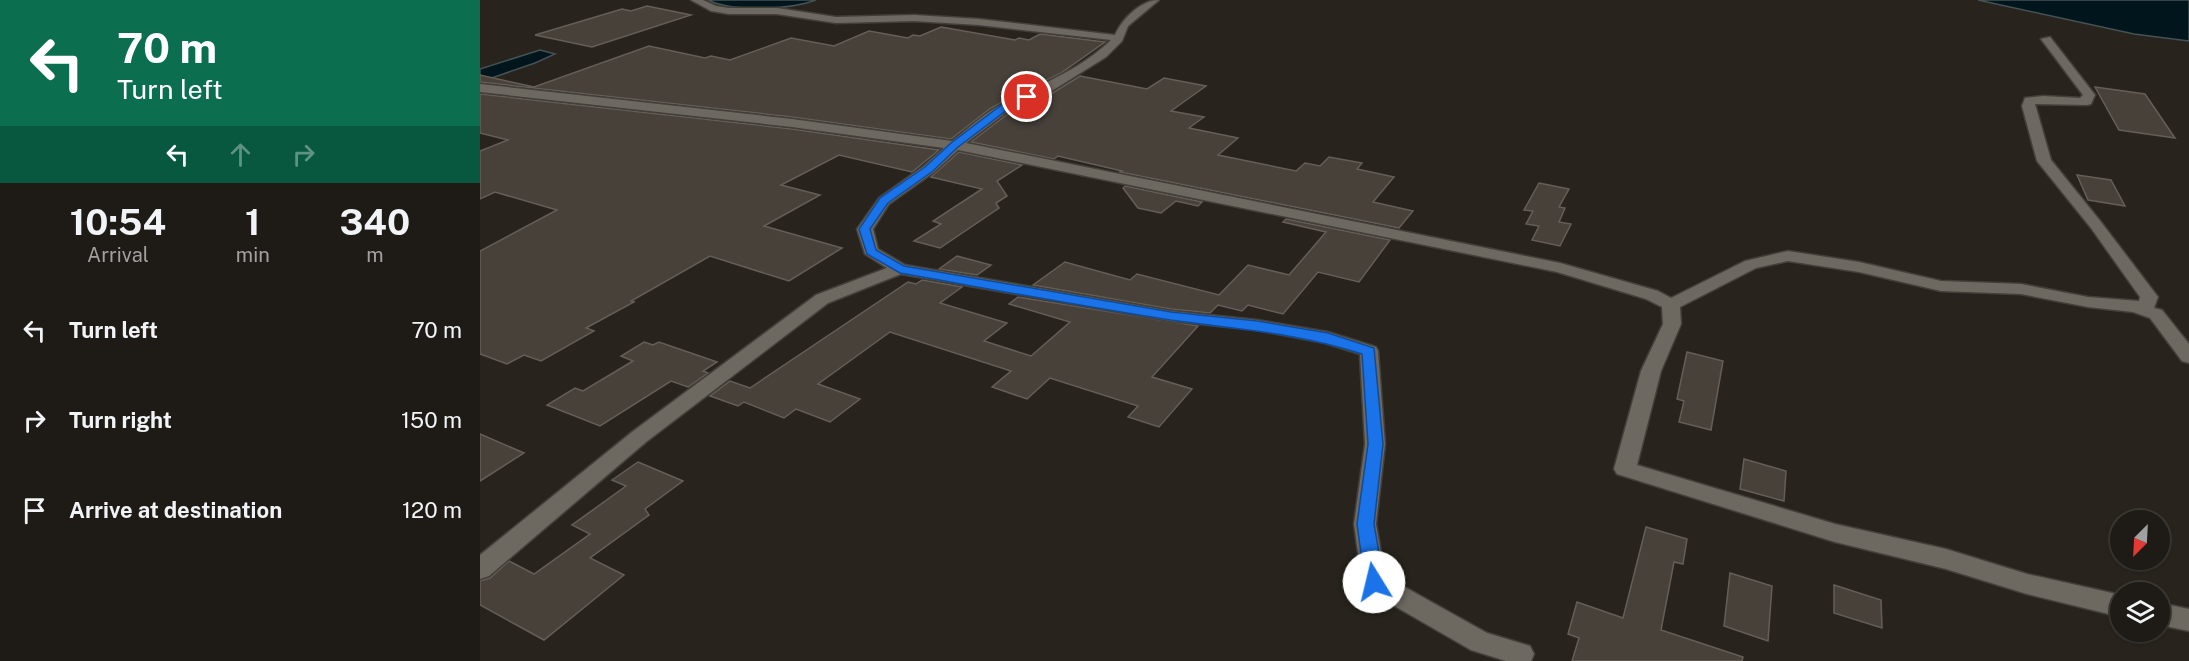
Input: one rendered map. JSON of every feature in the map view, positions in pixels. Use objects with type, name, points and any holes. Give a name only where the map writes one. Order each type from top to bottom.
[{"type":"street","points":[[696,0],[714,9],[729,11],[777,11],[836,20],[914,18],[979,22],[1102,35],[1118,39]]},
{"type":"street","points":[[1154,0],[1124,25],[1118,39],[1102,55],[1046,89],[1008,105],[955,145],[929,169],[884,201],[865,229],[871,251],[900,269],[1171,316],[1298,332],[1328,338],[1369,351],[1376,444],[1365,524],[1374,582],[1480,642],[1521,654]]},
{"type":"street","points":[[1671,305],[1751,264],[1788,256],[1859,267],[1941,286],[2021,289],[2088,302],[2135,307],[2147,306],[2149,297],[2104,234],[2044,161],[2028,106],[2029,101],[2038,99],[2078,102],[2087,101],[2089,95],[2046,39]]},
{"type":"street","points":[[480,88],[792,123],[955,145],[1560,268],[1652,295],[1671,305]]},
{"type":"street","points":[[480,569],[639,437],[822,299],[900,269]]},
{"type":"street","points":[[1671,305],[1672,324],[1650,372],[1625,469],[1835,533],[1946,559],[2027,584],[2110,603]]},
{"type":"street","points":[[2135,307],[2156,314],[2189,357]]},
{"type":"street","points":[[2170,616],[2189,620]]},
{"type":"water","points":[[708,0],[816,0],[777,8],[746,8]]},
{"type":"water","points":[[1978,0],[2189,0],[2189,41],[2134,34]]},
{"type":"water","points":[[540,50],[555,54],[480,82],[480,69]]},
{"type":"building","points":[[647,6],[691,15],[592,47],[535,35],[622,9],[631,11]]},
{"type":"building","points":[[941,27],[1015,40],[1019,38],[1029,40],[1040,34],[1105,42],[1061,73],[991,108],[951,139],[792,117],[480,82],[480,75],[534,87],[649,46],[705,58],[711,56],[730,60],[791,38],[834,46],[869,31],[908,38],[913,35],[920,36]]},
{"type":"building","points":[[1080,76],[1147,89],[1164,78],[1206,86],[1171,111],[1204,117],[1189,128],[1238,138],[1218,155],[1296,171],[1305,163],[1320,166],[1329,157],[1362,163],[1357,169],[1394,177],[1373,202],[1413,211],[1399,228],[1120,172],[1122,171],[1058,156],[1054,159],[971,142],[1013,110],[1051,94]]},
{"type":"building","points":[[2095,87],[2145,94],[2175,138],[2119,130]]},
{"type":"building","points":[[480,94],[792,129],[939,150],[912,172],[839,155],[781,185],[820,195],[764,226],[842,248],[789,281],[710,256],[586,328],[594,331],[541,361],[524,355],[507,364],[480,354],[480,251],[557,210],[495,192],[480,199],[480,151],[508,140],[480,133]]},
{"type":"building","points":[[959,152],[1022,165],[997,181],[1007,196],[996,203],[999,208],[940,248],[914,241],[941,224],[933,221],[982,189],[931,177]]},
{"type":"building","points":[[2077,175],[2111,180],[2125,206],[2088,200]]},
{"type":"building","points":[[1539,183],[1569,189],[1559,207],[1565,208],[1559,222],[1571,224],[1560,246],[1532,240],[1539,226],[1526,224],[1533,211],[1524,210]]},
{"type":"building","points":[[1125,186],[1202,202],[1198,206],[1176,201],[1161,213],[1138,208],[1123,188]]},
{"type":"building","points":[[1286,219],[1390,240],[1359,282],[1318,272],[1283,314],[1248,305],[1242,311],[1218,305],[1210,313],[1171,309],[1033,285],[1065,262],[1130,280],[1137,274],[1219,295],[1248,265],[1289,275],[1326,232],[1283,222]]},
{"type":"building","points":[[957,256],[991,265],[977,275],[939,269]]},
{"type":"building","points":[[922,280],[962,287],[940,303],[1007,323],[984,341],[1031,356],[1070,322],[1009,304],[1018,297],[1198,326],[1152,377],[1192,389],[1159,427],[1128,417],[1138,406],[1050,378],[1027,399],[992,387],[1011,371],[890,332],[818,384],[860,399],[830,422],[796,409],[784,418],[744,402],[738,406],[710,396],[730,381],[750,388],[908,282],[916,284]]},
{"type":"building","points":[[644,342],[653,345],[659,342],[717,362],[703,371],[708,373],[688,387],[671,381],[600,426],[547,405],[575,388],[583,391],[633,361],[621,356]]},
{"type":"building","points":[[1687,352],[1723,361],[1711,430],[1679,422],[1684,401],[1677,399]]},
{"type":"building","points":[[480,434],[524,453],[480,481]]},
{"type":"building","points":[[1744,459],[1786,471],[1784,501],[1740,489]]},
{"type":"building","points":[[638,462],[683,481],[645,509],[649,515],[590,558],[624,575],[544,640],[480,605],[480,581],[490,578],[509,561],[534,574],[590,534],[572,525],[626,486],[612,480]]},
{"type":"building","points":[[1646,527],[1687,539],[1683,564],[1674,562],[1661,630],[1743,657],[1742,661],[1572,661],[1579,638],[1568,634],[1577,602],[1623,618]]},
{"type":"building","points":[[1730,573],[1772,586],[1768,641],[1724,626]]},
{"type":"building","points":[[1834,585],[1881,600],[1882,628],[1834,613]]},
{"type":"route","points":[[1027,97],[1008,105],[955,145],[929,169],[884,201],[865,229],[871,251],[900,269],[1171,316],[1257,325],[1328,338],[1369,351],[1376,444],[1365,524],[1374,582]]}]
